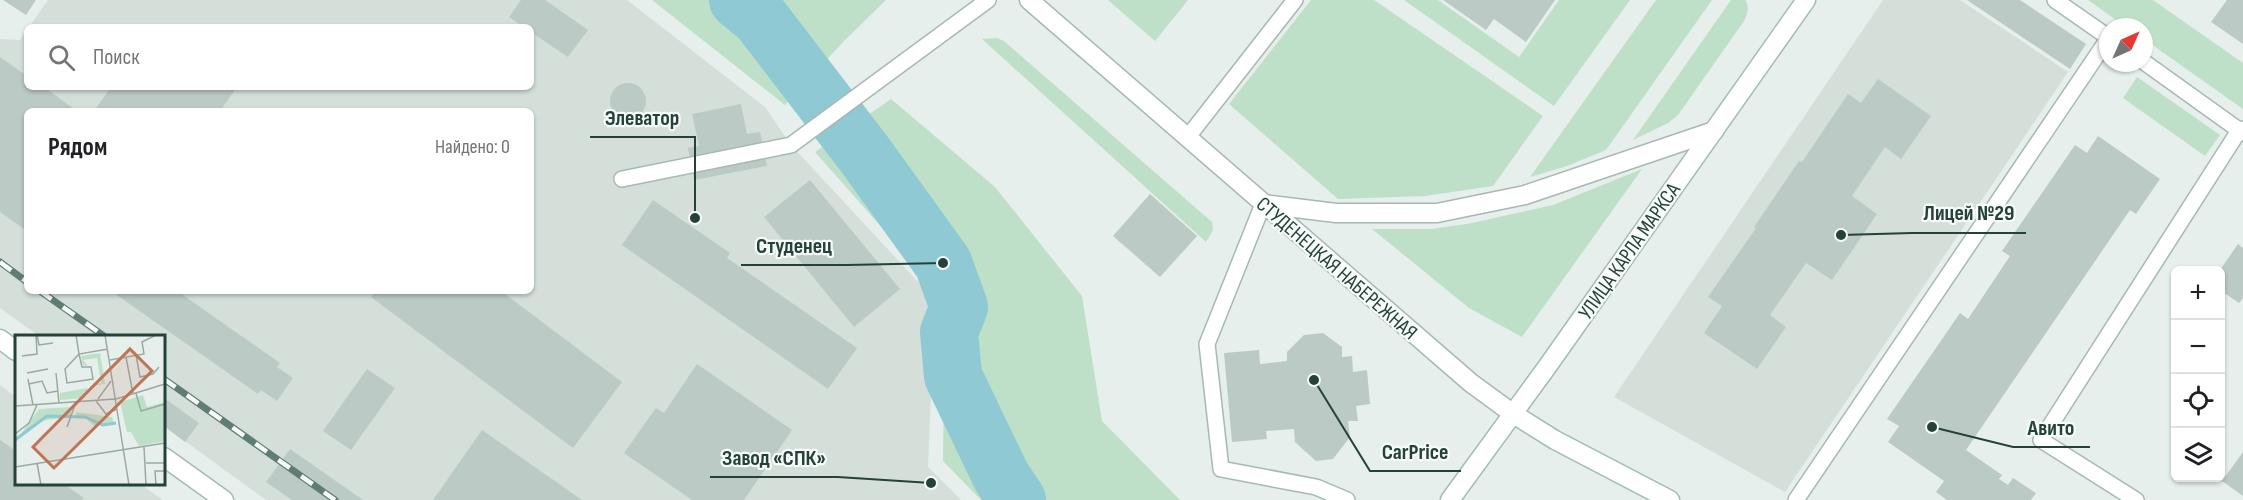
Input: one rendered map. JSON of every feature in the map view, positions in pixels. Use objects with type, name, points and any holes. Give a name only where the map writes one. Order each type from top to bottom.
[{"type":"street","name":"СТУДЕНЕЦКАЯ НАБЕРЕЖНАЯ","points":[[1029,0],[1471,383],[1512,413],[1555,440],[1670,500]]},
{"type":"street","name":"УЛИЦА КАРЛА МАРКСА","points":[[1450,500],[1806,0]]},
{"type":"street","points":[[1263,204],[1336,213],[1437,213],[1525,195],[1714,131]]},
{"type":"street","points":[[0,339],[15,350]]},
{"type":"street","points":[[165,458],[224,500]]},
{"type":"lane","points":[[622,179],[791,145],[988,0]]},
{"type":"lane","points":[[1187,138],[1295,0]]},
{"type":"lane","points":[[2055,0],[2099,32]]},
{"type":"lane","points":[[1796,500],[2099,51]]},
{"type":"lane","points":[[2136,500],[2041,440],[2241,131],[2153,68]]},
{"type":"lane","points":[[1263,204],[1207,344],[1221,469],[1316,487],[1347,500]]},
{"type":"shaded area","points":[[48,0],[627,0],[765,107],[791,145],[935,300],[928,467],[961,500],[266,500],[165,427],[165,335],[38,335],[0,308],[0,39],[20,40],[24,34],[24,90],[534,90],[534,24],[31,24]]},
{"type":"shaded area","points":[[1883,0],[1960,0],[2068,72],[1785,492],[1614,397]]},
{"type":"shaded area","points":[[0,385],[15,396],[15,485],[141,485],[163,500],[0,500]]},
{"type":"green space","points":[[652,0],[886,0],[844,41],[785,105]]},
{"type":"green space","points":[[1108,0],[1188,0],[1155,41]]},
{"type":"green space","points":[[1311,0],[1374,0],[1543,116],[1493,186],[1425,196],[1338,199],[1229,104]]},
{"type":"green space","points":[[1404,0],[1438,0],[1519,57],[1559,0],[1630,0],[1554,106]]},
{"type":"green space","points":[[1656,0],[1712,0],[1606,150],[1567,166],[1530,177]]},
{"type":"green space","points":[[1731,0],[1747,2],[1748,10],[1744,21],[1678,115],[1668,123],[1633,140]]},
{"type":"green space","points":[[2088,0],[2153,0],[2243,63],[2243,109],[2153,45],[2153,18],[2113,18]]},
{"type":"green space","points":[[997,38],[1004,41],[1212,222],[1213,230],[1206,242],[982,39]]},
{"type":"green space","points":[[2137,77],[2220,135],[2205,156],[2123,98]]},
{"type":"green space","points":[[891,99],[995,187],[1082,296],[1102,421],[1180,500],[981,500],[943,461],[945,299],[815,152]]},
{"type":"green space","points":[[1642,169],[1522,337],[1469,308],[1372,229],[1432,229],[1472,223],[1553,205]]},
{"type":"building","points":[[3,0],[36,0],[26,15]]},
{"type":"building","points":[[521,0],[545,0],[588,30],[568,57],[534,34],[534,24],[520,24],[509,17]]},
{"type":"building","points":[[1443,0],[1555,0],[1526,42],[1494,19],[1486,30]]},
{"type":"building","points":[[1967,0],[2020,0],[2086,44],[2070,69]]},
{"type":"building","points":[[2227,0],[2243,0],[2243,44],[2211,22]]},
{"type":"building","points":[[0,57],[24,74],[24,90],[48,90],[73,108],[24,108],[24,229],[0,212]]},
{"type":"building","points":[[1878,79],[1931,116],[1901,159],[1885,147],[1852,196],[1877,214],[1832,280],[1806,263],[1770,315],[1786,327],[1757,369],[1704,333],[1722,306],[1708,297],[1799,161],[1802,162],[1848,94],[1861,103]]},
{"type":"building","points":[[628,83],[641,88],[646,101],[641,114],[628,119],[615,114],[610,101],[615,88]]},
{"type":"building","points":[[109,90],[235,90],[222,108],[96,108]]},
{"type":"building","points":[[741,104],[747,134],[760,132],[767,166],[694,180],[688,148],[699,146],[692,114]]},
{"type":"building","points":[[2098,136],[2160,179],[2136,214],[2130,210],[1966,450],[2002,475],[1999,479],[2008,485],[2013,478],[2036,493],[2031,500],[1947,500],[1936,492],[1944,481],[1888,442],[1899,426],[1887,419],[1960,313],[1968,319],[2010,256],[2002,251],[2075,145],[2087,153]]},
{"type":"building","points":[[810,180],[900,289],[854,327],[764,217]]},
{"type":"building","points":[[1150,194],[1197,236],[1160,277],[1113,236]]},
{"type":"building","points":[[653,200],[730,253],[727,258],[857,348],[828,389],[622,245]]},
{"type":"building","points":[[2238,244],[2243,248],[2243,298],[2239,303],[2225,293],[2225,266],[2223,266]]},
{"type":"building","points":[[115,294],[184,294],[280,363],[277,367],[293,378],[277,401],[261,390],[258,394]]},
{"type":"building","points":[[374,294],[505,294],[622,382],[573,448],[371,297]]},
{"type":"building","points":[[1323,333],[1342,347],[1342,357],[1352,356],[1353,372],[1367,370],[1370,404],[1356,406],[1358,421],[1348,421],[1350,437],[1333,459],[1316,461],[1295,442],[1294,429],[1266,431],[1267,439],[1232,442],[1224,353],[1259,350],[1260,364],[1287,361],[1287,352],[1304,335]]},
{"type":"building","points":[[697,364],[792,430],[744,500],[692,500],[624,453],[656,408],[664,413]]},
{"type":"building","points":[[367,369],[395,388],[351,450],[323,431]]},
{"type":"building","points":[[165,399],[199,423],[185,442],[165,427]]},
{"type":"building","points":[[482,430],[582,500],[433,500]]},
{"type":"building","points":[[0,440],[15,450],[15,485],[65,485],[84,498],[82,500],[0,500]]},
{"type":"building","points":[[290,449],[363,500],[292,500],[266,482]]},
{"type":"building","points":[[2243,452],[2243,496],[2223,482]]},
{"type":"waterway","points":[[738,0],[760,18],[865,155],[943,263],[959,307],[949,332],[953,376],[1001,476],[1017,500]]},
{"type":"railway","points":[[0,262],[24,280]]},
{"type":"railway","points":[[44,294],[103,335]]},
{"type":"railway","points":[[165,380],[335,500]]},
{"type":"place","name":"Элеватор","points":[[695,218]]},
{"type":"place","name":"Лицей №29","points":[[1841,235]]},
{"type":"place","name":"Студенец","points":[[943,263]]},
{"type":"place","name":"CarPrice","points":[[1314,380]]},
{"type":"place","name":"Авито","points":[[1932,427]]},
{"type":"place","name":"Завод «СПК»","points":[[931,483]]}]
